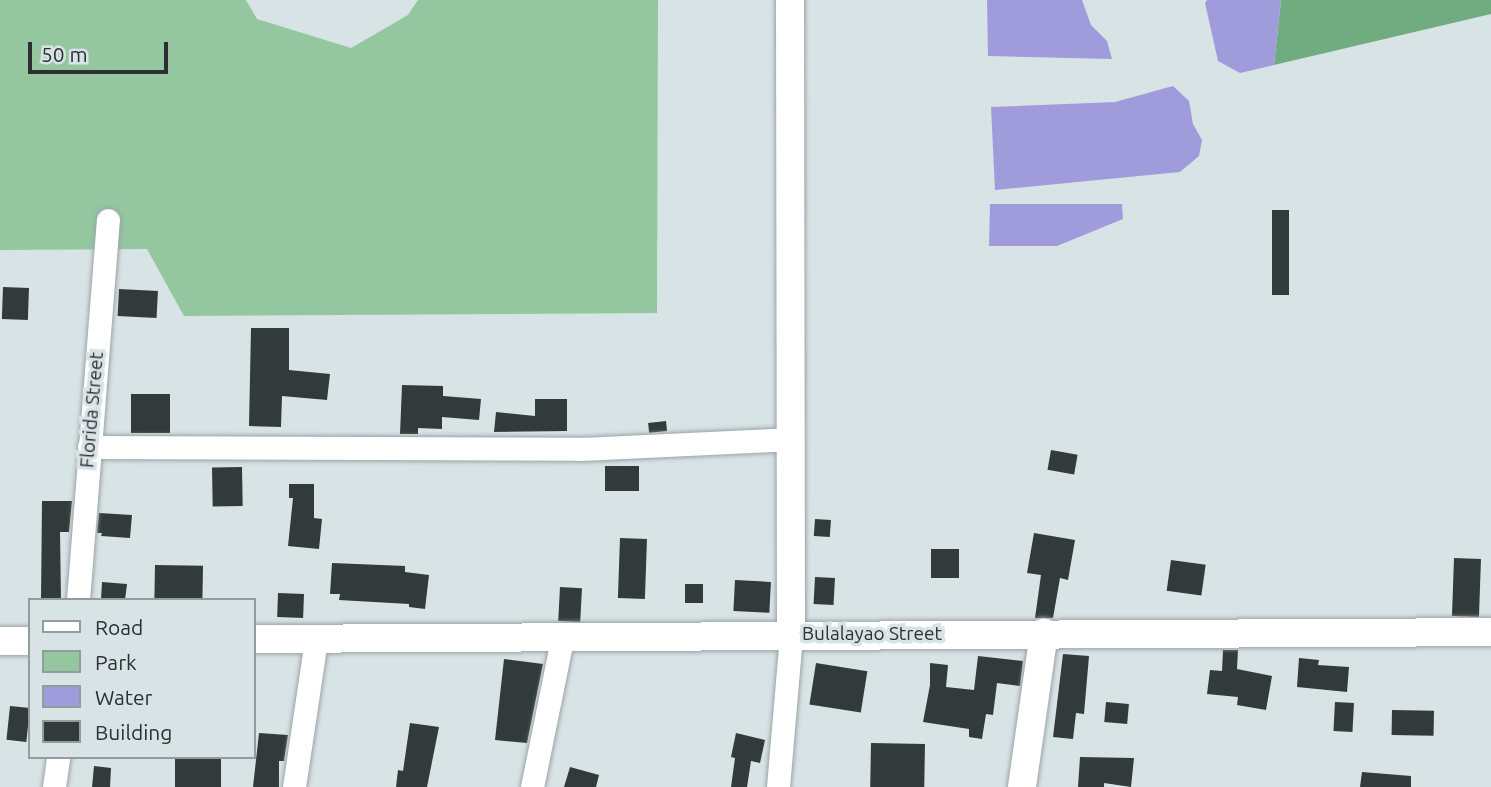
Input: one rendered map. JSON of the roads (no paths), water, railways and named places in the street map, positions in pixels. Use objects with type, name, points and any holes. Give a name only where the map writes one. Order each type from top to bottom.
[{"type":"street","points":[[778,787],[791,635],[790,0]]},
{"type":"street","name":"Florida Street","points":[[78,598],[108,220]]},
{"type":"street","points":[[89,447],[580,449],[789,439]]},
{"type":"street","name":"Bulalayao Street","points":[[256,639],[1491,632]]},
{"type":"street","points":[[1022,787],[1044,633]]},
{"type":"street","points":[[295,787],[316,639]]},
{"type":"street","points":[[532,787],[562,639]]},
{"type":"street","points":[[0,641],[28,641]]},
{"type":"street","points":[[54,787],[58,759]]},
{"type":"water","points":[[987,0],[1082,0],[1091,25],[1107,41],[1112,59],[988,56]]},
{"type":"water","points":[[1207,0],[1281,0],[1274,65],[1240,73],[1218,61],[1205,3]]},
{"type":"water","points":[[1173,86],[1189,101],[1193,124],[1202,140],[1199,156],[1180,172],[995,190],[991,107],[1115,102]]},
{"type":"water","points":[[990,204],[1122,204],[1123,219],[1057,246],[989,246]]}]
